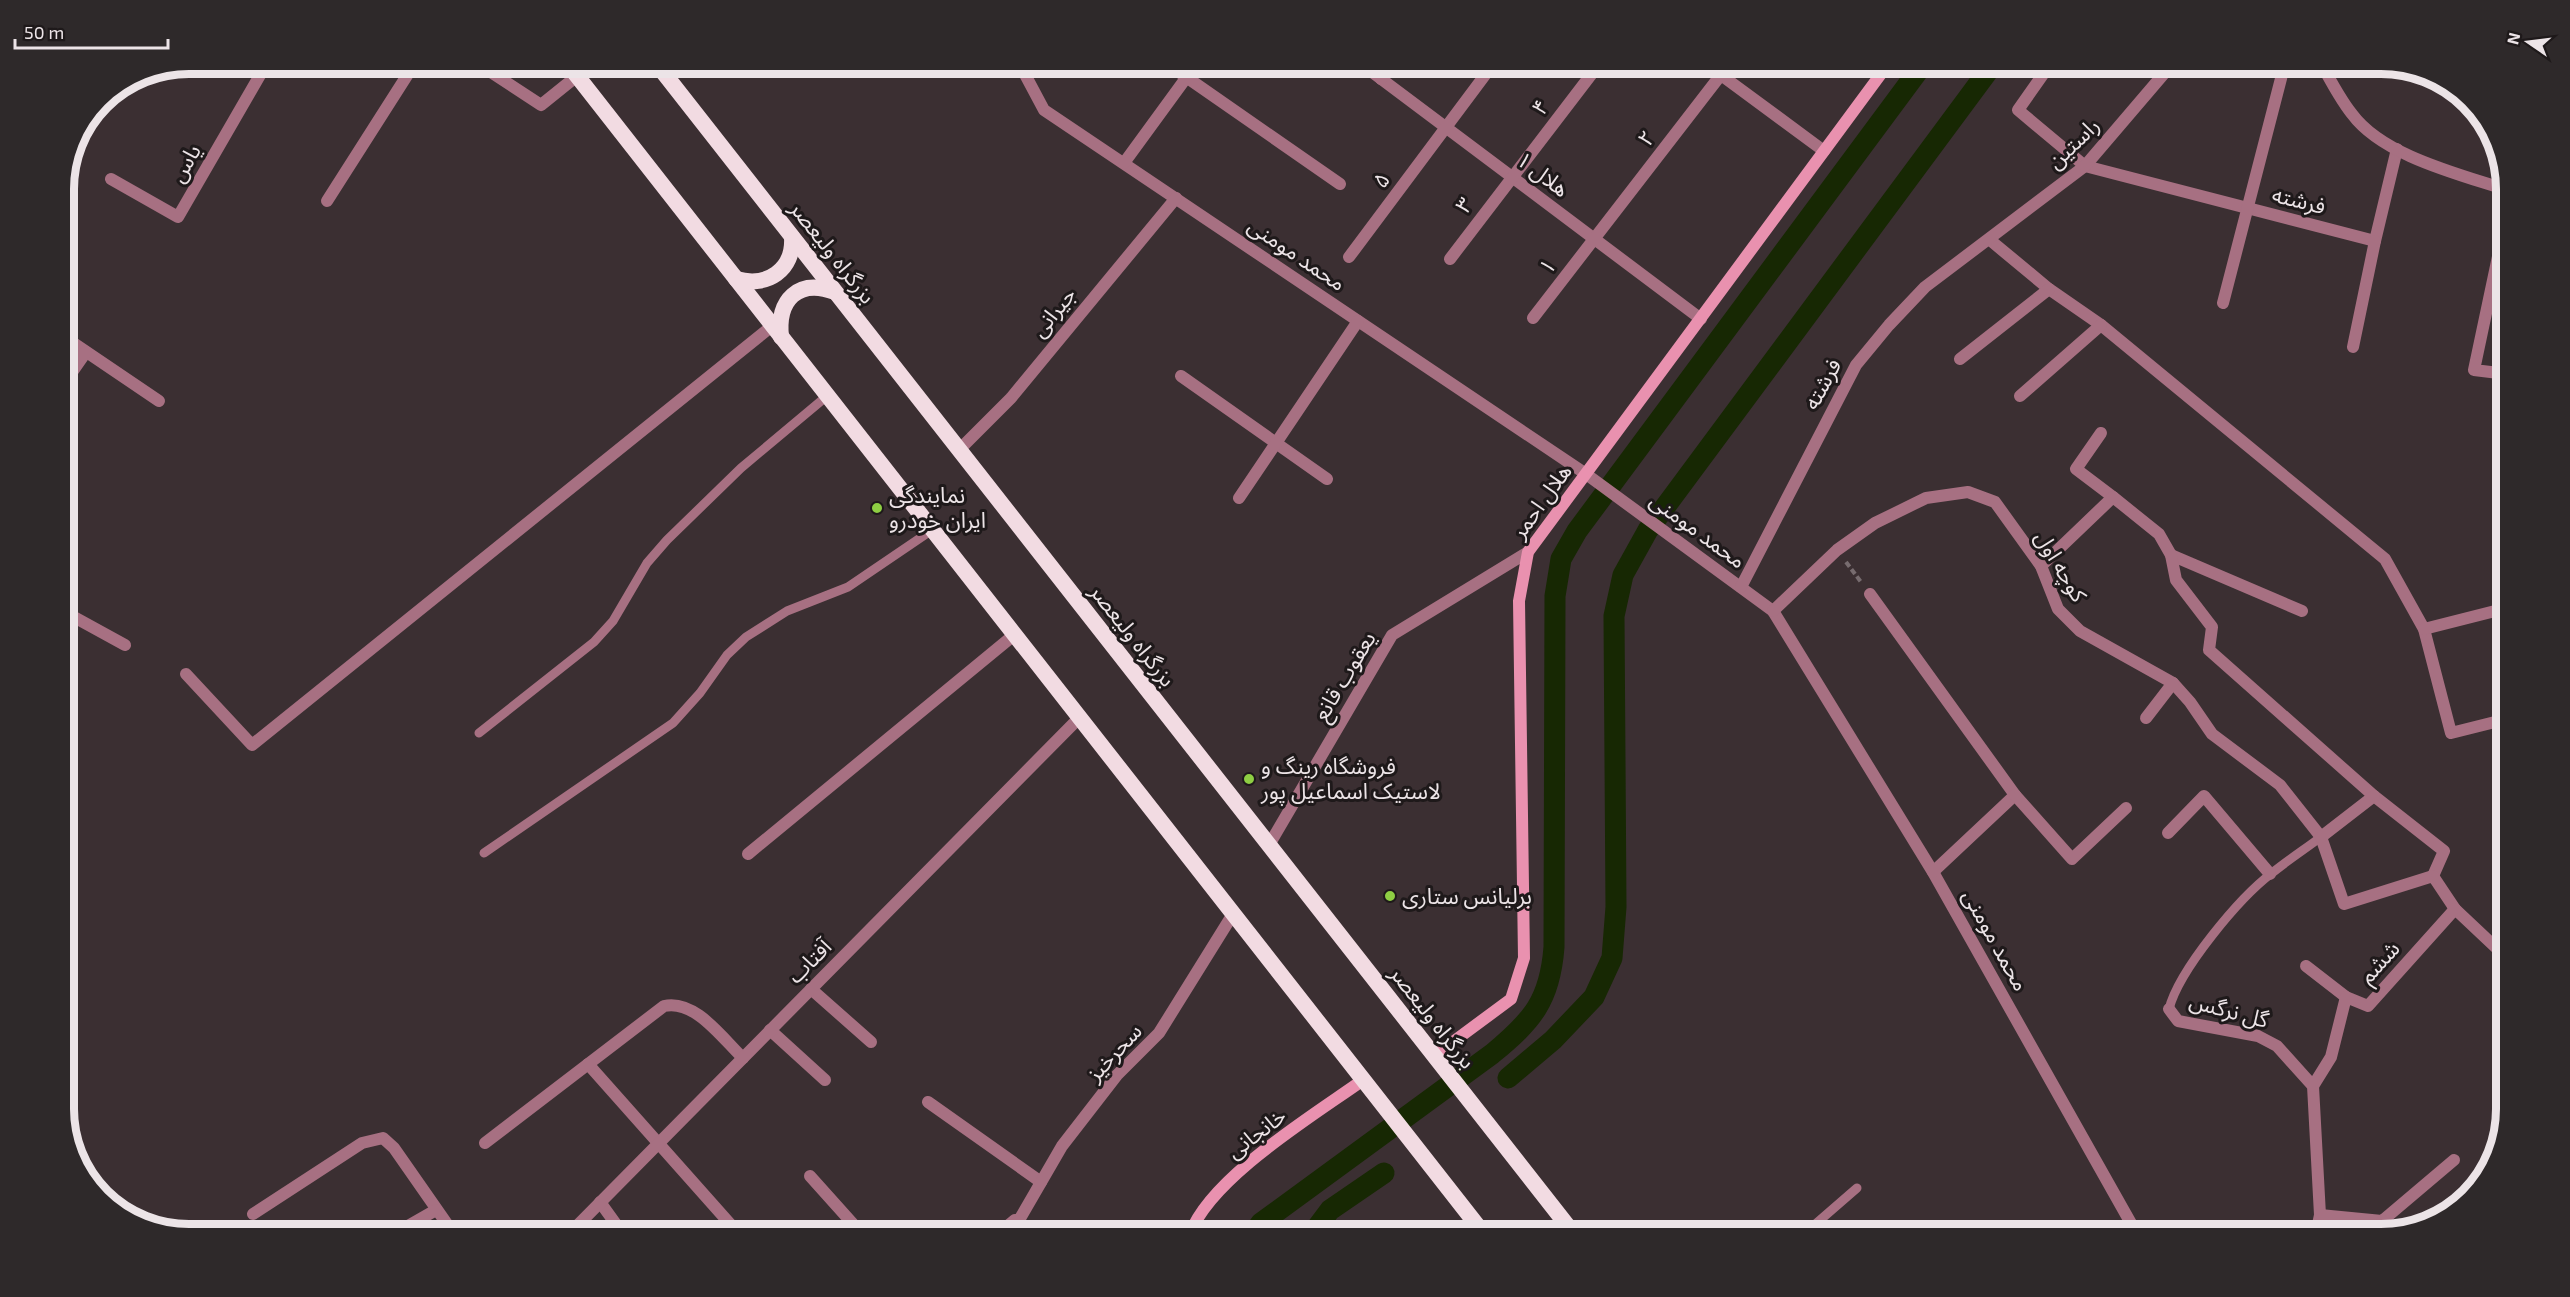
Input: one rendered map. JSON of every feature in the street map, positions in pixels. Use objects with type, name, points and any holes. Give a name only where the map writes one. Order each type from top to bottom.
[{"type":"highway","points":[[576,74],[1476,1224]]},
{"type":"highway","name":"بزرگراه ولیعصر","points":[[665,74],[1566,1224]]},
{"type":"highway","points":[[736,279],[756,282],[784,267],[790,260],[792,237]]},
{"type":"highway","points":[[777,332],[788,299],[810,288],[835,292]]},
{"type":"main road","name":"هلال احمر","points":[[1434,1056],[1511,999],[1524,958],[1519,601],[1528,552],[1881,74]]},
{"type":"main road","name":"خانجانی","points":[[1194,1224],[1236,1172],[1363,1080]]},
{"type":"street","name":"یاس","points":[[111,179],[178,217],[261,74]]},
{"type":"street","points":[[327,201],[408,74]]},
{"type":"street","points":[[494,74],[541,105],[568,74]]},
{"type":"street","name":"محمد مومنی","points":[[1025,74],[1044,110],[1598,482],[1773,611],[1933,872],[2131,1224]]},
{"type":"street","points":[[1182,74],[1340,184]]},
{"type":"street","points":[[1124,163],[1188,74]]},
{"type":"street","name":"هلال ۱","points":[[1374,74],[1701,319]]},
{"type":"street","points":[[1382,80],[1386,74]]},
{"type":"street","name":"۵","points":[[1349,257],[1486,74]]},
{"type":"street","name":"۴","points":[[1512,177],[1592,74]]},
{"type":"street","points":[[2043,74],[2018,110],[2085,166]]},
{"type":"street","name":"راستین","points":[[1989,240],[2085,166],[2164,74]]},
{"type":"street","points":[[2223,303],[2282,74]]},
{"type":"street","points":[[2328,74],[2353,116],[2397,148],[2435,166],[2496,186]]},
{"type":"street","points":[[1721,75],[1824,151]]},
{"type":"street","name":"۲","points":[[1594,239],[1721,75]]},
{"type":"street","points":[[2353,347],[2397,148]]},
{"type":"street","name":"فرشته","points":[[2085,166],[2375,241]]},
{"type":"street","name":"۳","points":[[1450,259],[1512,177]]},
{"type":"street","name":"جیرانی","points":[[959,450],[1011,398],[1176,198]]},
{"type":"street","name":"۱","points":[[1533,318],[1594,239]]},
{"type":"street","points":[[1989,240],[2049,289],[2102,325],[2385,560],[2424,629],[2451,733],[2496,722]]},
{"type":"street","name":"فرشته","points":[[1741,587],[1856,364],[1925,287],[1989,240]]},
{"type":"street","points":[[2496,266],[2474,370],[2496,373]]},
{"type":"street","points":[[1960,359],[2049,289]]},
{"type":"street","points":[[1239,498],[1358,321]]},
{"type":"street","points":[[2020,396],[2102,325]]},
{"type":"street","points":[[186,674],[252,745],[777,332]]},
{"type":"street","points":[[74,344],[159,401]]},
{"type":"street","points":[[74,369],[86,352]]},
{"type":"street","points":[[1181,376],[1327,479]]},
{"type":"street","points":[[2101,433],[2076,469],[2159,534],[2171,555],[2176,580],[2212,627],[2209,650],[2374,796],[2444,851],[2433,876],[2455,909],[2496,948]]},
{"type":"street","name":"کوچه اول","points":[[1773,611],[1837,549],[1875,524],[1926,498],[1968,492],[1995,502],[2041,566],[2058,609],[2080,631],[2173,683],[2190,702],[2212,734],[2280,785],[2321,837],[2344,904],[2433,876]]},
{"type":"street","points":[[2041,566],[2113,497]]},
{"type":"street","name":"یعقوب قانع","points":[[1269,845],[1392,635],[1528,552]]},
{"type":"street","points":[[2171,555],[2302,611]]},
{"type":"street","points":[[1870,594],[2015,795],[2072,859],[2126,808]]},
{"type":"street","points":[[2424,629],[2496,611]]},
{"type":"street","points":[[74,617],[125,645]]},
{"type":"street","points":[[748,854],[1014,635]]},
{"type":"street","points":[[2146,718],[2173,683]]},
{"type":"street","name":"آفتاب","points":[[578,1224],[1079,718]]},
{"type":"street","points":[[1933,872],[2015,795]]},
{"type":"street","points":[[2168,833],[2204,796],[2270,874]]},
{"type":"street","points":[[2321,837],[2374,796]]},
{"type":"street","name":"ششم","points":[[2313,1086],[2331,1057],[2346,996],[2368,1006],[2455,909]]},
{"type":"street","name":"سحرخیز","points":[[1016,1224],[1062,1146],[1117,1075],[1159,1033],[1233,914]]},
{"type":"street","points":[[2306,966],[2346,996]]},
{"type":"street","points":[[811,989],[871,1042]]},
{"type":"street","points":[[485,1143],[664,1006],[673,1004],[692,1010],[743,1058]]},
{"type":"street","name":"گل نرگس","points":[[2169,1010],[2178,1021],[2258,1036],[2277,1046],[2313,1086]]},
{"type":"street","points":[[770,1030],[825,1080]]},
{"type":"street","points":[[588,1064],[731,1224]]},
{"type":"street","points":[[2313,1086],[2320,1215],[2318,1224]]},
{"type":"street","points":[[928,1102],[1041,1182]]},
{"type":"street","points":[[254,1214],[362,1143],[383,1138],[394,1148],[446,1224]]},
{"type":"street","points":[[2382,1221],[2454,1160]]},
{"type":"street","points":[[810,1176],[853,1224]]},
{"type":"street","points":[[600,1202],[616,1224]]},
{"type":"street","points":[[412,1224],[436,1210]]},
{"type":"street","points":[[1010,1224],[1021,1215]]},
{"type":"street","points":[[2320,1215],[2382,1221],[2385,1224]]},
{"type":"lane","points":[[478,733],[594,642],[613,621],[647,563],[667,540],[757,454],[827,396]]},
{"type":"lane","points":[[484,853],[673,723],[700,693],[727,655],[746,637],[787,611],[848,587],[932,530]]},
{"type":"lane","name":"گل نرگس","points":[[2169,1010],[2174,992],[2204,948],[2241,904],[2270,874],[2321,837]]},
{"type":"lane","points":[[1816,1224],[1857,1188]]},
{"type":"path","points":[[1837,549],[1870,594]]},
{"type":"waterway","points":[[1260,1224],[1492,1054],[1528,1020],[1543,996],[1552,966],[1554,947],[1555,596],[1561,559],[1577,531],[1916,74]]},
{"type":"waterway","points":[[1508,1078],[1553,1040],[1594,997],[1612,958],[1616,907],[1614,616],[1623,575],[1648,530],[1986,74]]},
{"type":"waterway","points":[[1320,1224],[1330,1210],[1384,1173]]},
{"type":"place","name":"نمایندگی ایران خودرو","points":[[877,508]]},
{"type":"place","name":"فروشگاه رینگ و لاستیک اسماعیل پور","points":[[1249,779]]},
{"type":"place","name":"برلیانس ستاری","points":[[1390,896]]}]
